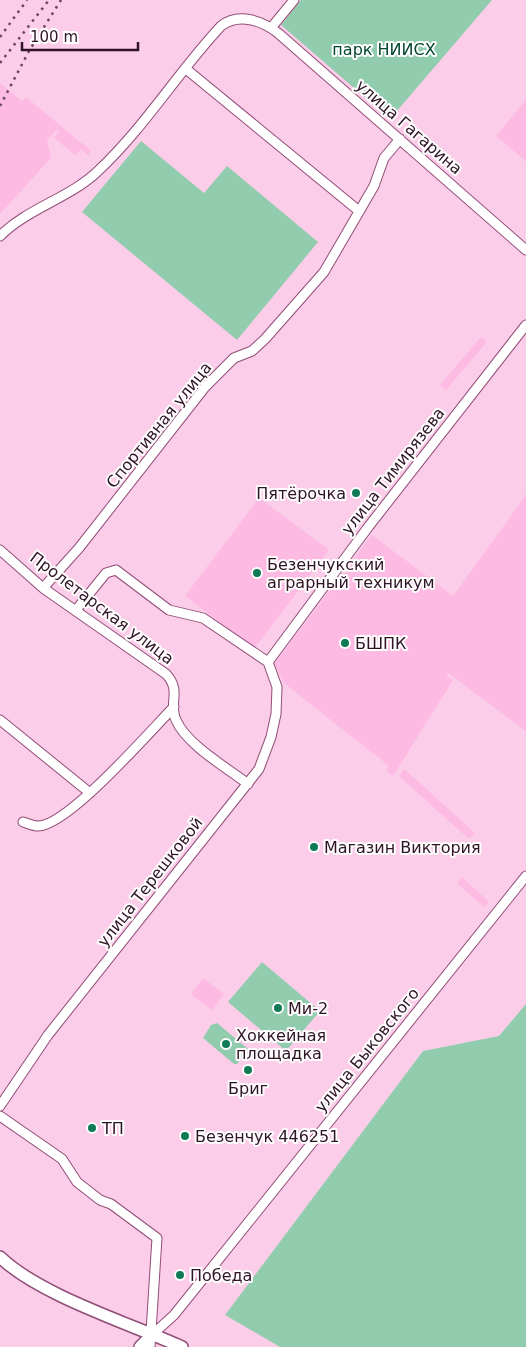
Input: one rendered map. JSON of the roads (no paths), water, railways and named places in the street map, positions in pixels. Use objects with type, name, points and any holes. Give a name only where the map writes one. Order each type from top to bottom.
[{"type":"street","points":[[0,236],[13,224],[85,182],[98,171],[121,148],[226,22],[250,20],[271,28],[294,0]]},
{"type":"street","name":"улица Гагарина","points":[[271,28],[526,250]]},
{"type":"street","points":[[186,69],[360,211]]},
{"type":"street","name":"Спортивная улица","points":[[43,588],[79,548],[205,387],[234,358],[252,351],[265,339],[324,272],[374,186],[384,158],[400,139]]},
{"type":"street","name":"улица Тимирязева","points":[[268,662],[369,526],[526,324]]},
{"type":"street","name":"Пролетарская улица","points":[[0,550],[43,588],[166,674],[173,683],[175,691],[175,719],[186,734],[248,784]]},
{"type":"street","points":[[76,610],[106,572],[116,570],[169,610],[203,618],[268,662]]},
{"type":"street","name":"улица Терешковой","points":[[0,1106],[48,1035],[259,769],[265,755],[276,714],[277,687],[268,662]]},
{"type":"street","points":[[23,822],[39,826],[62,816],[90,792],[174,707]]},
{"type":"street","points":[[0,720],[90,792]]},
{"type":"street","name":"улица Быковского","points":[[153,1334],[180,1307],[526,876]]},
{"type":"street","points":[[0,1116],[62,1159],[77,1182],[100,1200],[111,1204],[157,1238],[150,1322],[153,1334],[150,1347]]},
{"type":"street","points":[[0,1258],[8,1265],[43,1286],[182,1347]]},
{"type":"street","points":[[140,1347],[153,1334]]},
{"type":"railway","points":[[0,37],[27,0]]},
{"type":"railway","points":[[0,63],[49,0]]},
{"type":"railway","points":[[0,106],[29,51],[61,0]]},
{"type":"place","name":"Пятёрочка","points":[[356,493]]},
{"type":"place","name":"Безенчукский аграрный техникум","points":[[257,573]]},
{"type":"place","name":"БШПК","points":[[345,643]]},
{"type":"place","name":"Магазин Виктория","points":[[314,847]]},
{"type":"place","name":"Ми-2","points":[[278,1008]]},
{"type":"place","name":"Хоккейная площадка","points":[[226,1044]]},
{"type":"place","name":"Бриг","points":[[248,1070]]},
{"type":"place","name":"ТП","points":[[92,1128]]},
{"type":"place","name":"Безенчук 446251","points":[[185,1136]]},
{"type":"place","name":"Победа","points":[[180,1275]]},
{"type":"park label","name":"парк НИИСХ","points":[[384,49]]}]
